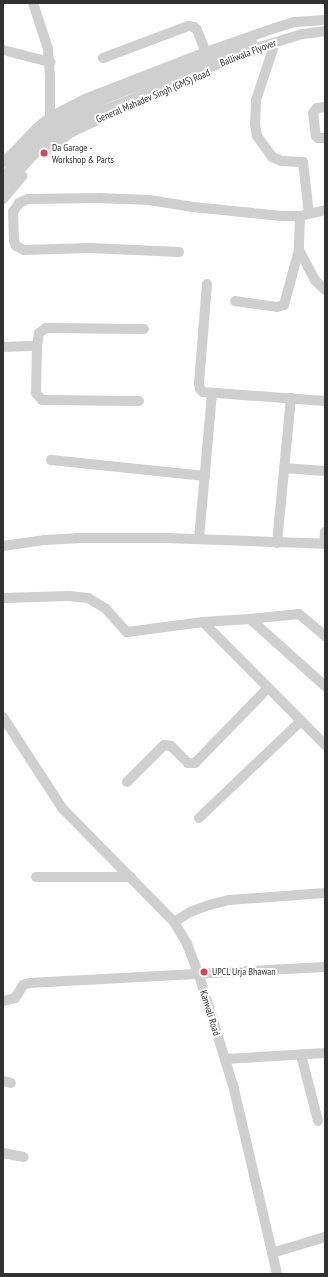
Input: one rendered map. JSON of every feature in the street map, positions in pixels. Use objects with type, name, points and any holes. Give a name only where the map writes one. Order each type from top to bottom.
[{"type":"street","points":[[34,3],[45,36],[50,62],[50,118]]},
{"type":"street","points":[[312,27],[325,20]]},
{"type":"street","name":"General Mahadev Singh (GMS) Road","points":[[3,163],[32,133],[50,118],[86,99],[206,52],[296,22],[325,31]]},
{"type":"street","points":[[103,58],[188,26],[192,26],[197,30],[206,52]]},
{"type":"street","name":"Balliwala Flyover","points":[[3,178],[30,146],[51,127],[74,113],[114,96],[312,27]]},
{"type":"street","name":"General Mahadev Singh (GMS) Road","points":[[3,199],[23,175],[53,144],[72,132],[92,122],[221,68],[300,40],[312,27]]},
{"type":"street","name":"Balliwala Flyover","points":[[3,188],[39,149],[68,125],[300,30]]},
{"type":"street","points":[[236,301],[277,307],[284,305],[299,250],[305,215],[303,162],[282,161],[272,157],[257,136],[255,124],[256,100],[273,49]]},
{"type":"street","points":[[3,50],[50,62]]},
{"type":"street","points":[[325,107],[317,108],[313,113],[316,136],[318,138],[325,138]]},
{"type":"street","points":[[179,252],[90,248],[24,250],[16,246],[14,241],[14,212],[19,203],[28,199],[99,198],[149,200],[192,207],[305,215],[325,210]]},
{"type":"street","points":[[299,250],[315,280],[325,290]]},
{"type":"street","points":[[207,284],[199,383],[200,389],[203,392],[212,394],[325,401]]},
{"type":"street","points":[[139,401],[42,400],[36,393],[37,346],[39,333],[46,328],[144,329]]},
{"type":"street","points":[[3,347],[37,346]]},
{"type":"street","points":[[199,539],[212,394]]},
{"type":"street","points":[[277,543],[291,398]]},
{"type":"street","points":[[51,460],[205,476]]},
{"type":"street","points":[[284,468],[325,471]]},
{"type":"street","points":[[3,546],[44,540],[77,538],[199,539],[324,544],[325,532]]},
{"type":"street","points":[[3,598],[69,596],[88,598],[106,609],[127,632],[203,622],[299,614],[325,636]]},
{"type":"street","points":[[250,619],[325,686]]},
{"type":"street","points":[[203,622],[325,745]]},
{"type":"street","points":[[126,782],[164,745],[171,746],[188,763],[195,763],[268,688]]},
{"type":"street","name":"Kanwali Road","points":[[3,717],[62,808],[174,922],[187,944],[199,975],[234,1089],[277,1274]]},
{"type":"street","points":[[199,818],[301,721]]},
{"type":"street","points":[[36,877],[131,877]]},
{"type":"street","points":[[174,922],[190,912],[209,904],[229,900],[325,893]]},
{"type":"street","points":[[3,1001],[15,998],[23,985],[29,983],[325,967]]},
{"type":"street","points":[[225,1059],[325,1054]]},
{"type":"street","points":[[301,1055],[318,1121]]},
{"type":"street","points":[[3,1153],[24,1158]]},
{"type":"street","points":[[272,1253],[325,1237]]},
{"type":"place","name":"Da Garage - Workshop & Parts","points":[[44,153]]},
{"type":"place","name":"UPCL Urja Bhawan","points":[[204,972]]}]
